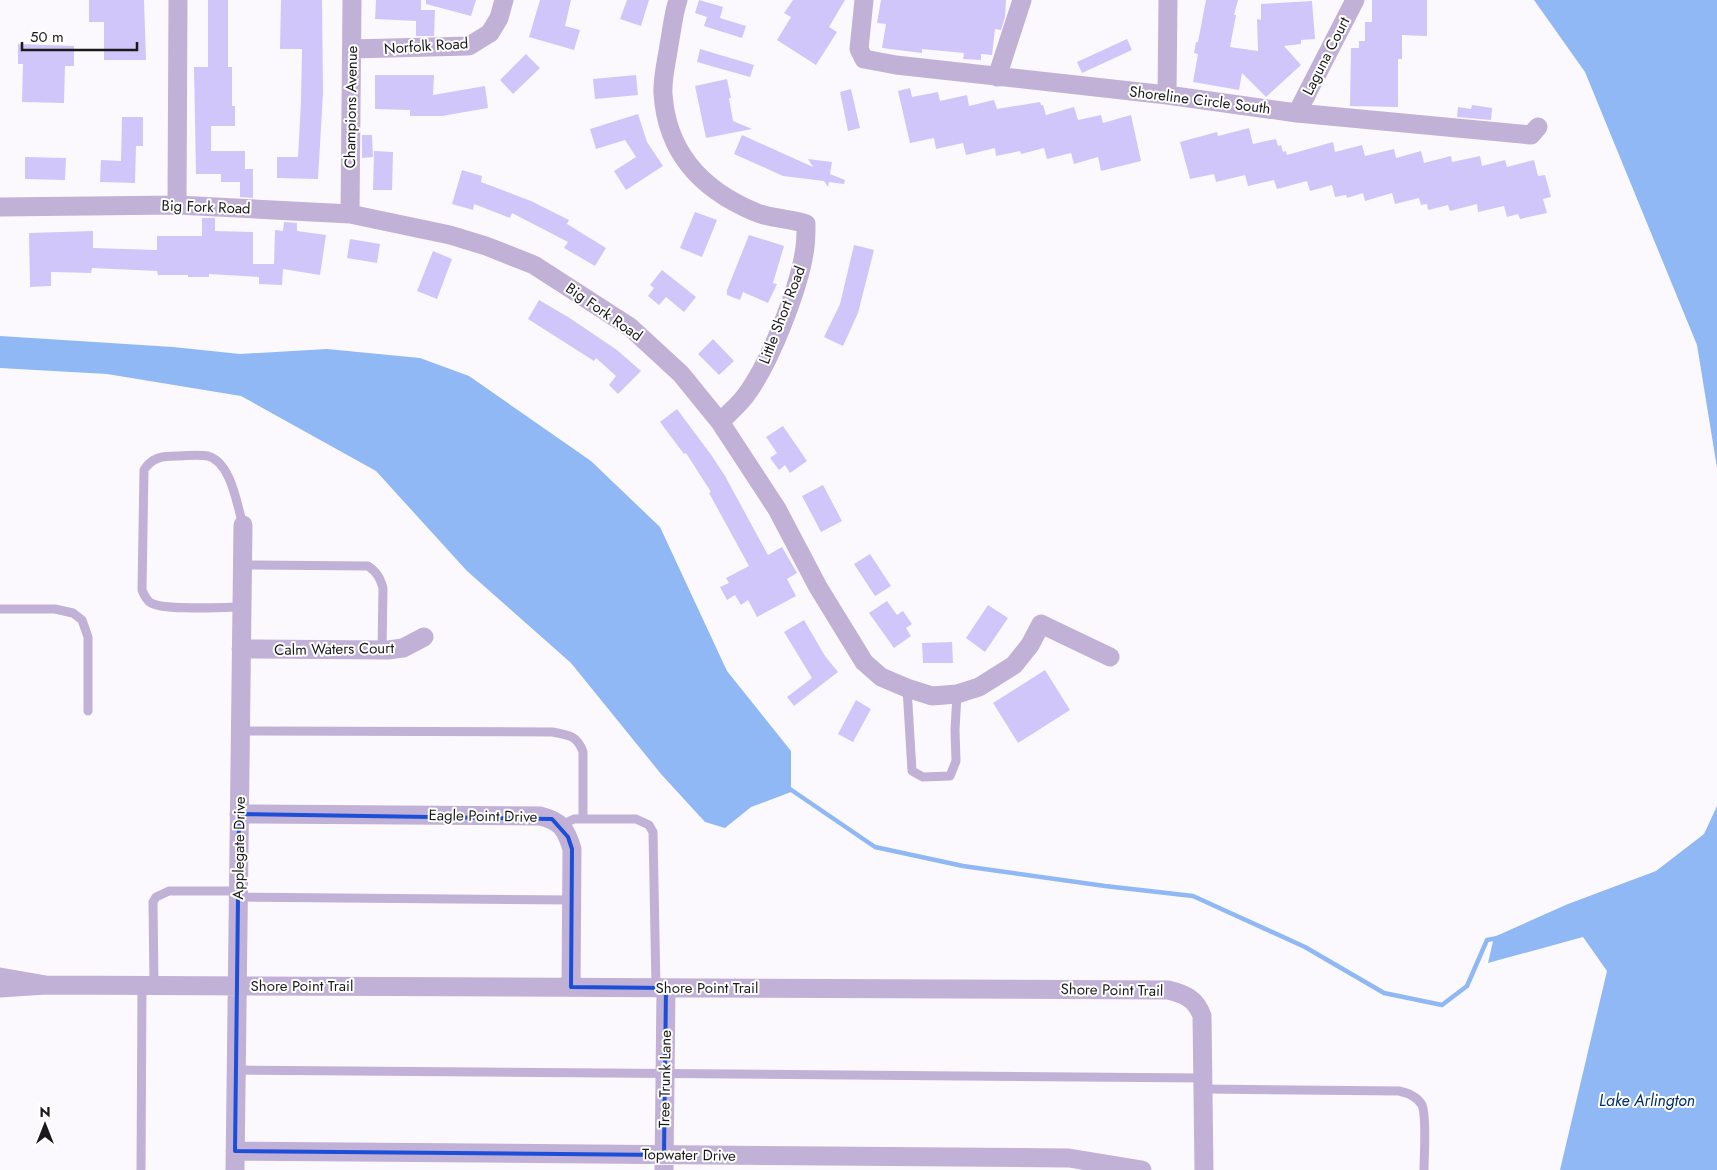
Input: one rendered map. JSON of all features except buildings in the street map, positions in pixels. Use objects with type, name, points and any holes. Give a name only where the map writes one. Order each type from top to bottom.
[{"type":"street","points":[[177,205],[178,0]]},
{"type":"street","name":"Champions Avenue","points":[[350,214],[352,0]]},
{"type":"street","name":"Norfolk Road","points":[[352,50],[469,46],[490,33],[499,18],[504,0]]},
{"type":"street","name":"Little Short Road","points":[[678,0],[666,60],[663,92],[667,123],[680,154],[698,177],[719,195],[757,213],[806,224],[805,247],[800,273],[765,363],[743,400],[720,422]]},
{"type":"street","name":"Shoreline Circle South","points":[[864,0],[859,49],[864,59],[896,65],[1167,95],[1297,113],[1531,135],[1538,127]]},
{"type":"street","points":[[998,77],[1022,0]]},
{"type":"street","points":[[1167,95],[1168,0]]},
{"type":"street","name":"Laguna Court","points":[[1297,113],[1356,0]]},
{"type":"street","name":"Big Fork Road","points":[[0,207],[177,205],[350,214],[450,235],[486,246],[534,265],[630,327],[681,374],[720,422],[777,509],[818,587],[864,662],[881,677],[932,696],[957,694],[979,687],[1014,665],[1030,645],[1041,624],[1110,658]]},
{"type":"street","name":"Applegate Drive","points":[[235,1170],[243,525]]},
{"type":"street","name":"Calm Waters Court","points":[[242,649],[382,650],[403,648],[424,637]]},
{"type":"street","name":"Eagle Point Drive","points":[[239,814],[540,816],[552,818],[561,826]]},
{"type":"street","points":[[561,826],[568,837],[572,849],[571,987]]},
{"type":"street","name":"Shore Point Trail","points":[[0,977],[46,985]]},
{"type":"street","name":"Shore Point Trail","points":[[0,988],[46,985],[148,985],[1168,990],[1191,998],[1199,1007],[1202,1016],[1204,1170]]},
{"type":"street","name":"Tree Trunk Lane","points":[[661,988],[665,1073],[664,1162]]},
{"type":"street","name":"Topwater Drive","points":[[235,1151],[664,1162],[1069,1158],[1142,1170]]},
{"type":"lane","points":[[242,607],[165,607],[150,603],[144,597],[142,590],[144,470],[153,460],[162,456],[206,456],[214,459],[228,474],[243,525]]},
{"type":"lane","points":[[242,565],[368,566],[378,575],[383,588],[382,650]]},
{"type":"lane","points":[[0,609],[54,609],[72,613],[82,620],[88,638],[88,711]]},
{"type":"lane","points":[[907,688],[912,771],[923,777],[950,776],[956,761],[957,694]]},
{"type":"lane","points":[[240,731],[552,732],[564,734],[574,738],[580,744],[583,752],[584,818]]},
{"type":"lane","points":[[561,826],[574,818],[636,818],[649,825],[653,832],[661,988]]},
{"type":"lane","points":[[141,1170],[148,985],[153,902],[156,897],[169,891],[571,900]]},
{"type":"lane","points":[[236,1070],[665,1073],[1203,1083],[1399,1091],[1407,1092],[1418,1099],[1424,1112],[1424,1170]]},
{"type":"highlighted area","points":[[239,814],[552,819],[568,837],[572,849],[571,987],[666,988],[664,1155],[235,1151]]},
{"type":"water","points":[[1534,0],[1717,0],[1717,468],[1697,345],[1585,72]]},
{"type":"water","points":[[0,336],[173,347],[240,354],[327,349],[420,358],[469,376],[591,461],[660,527],[727,671],[791,751],[791,792],[751,807],[725,828],[705,822],[661,774],[571,663],[467,571],[376,471],[241,396],[107,374],[0,368]]},
{"type":"water","name":"Lake Arlington","points":[[1717,806],[1717,1170],[1560,1170],[1607,971],[1583,937],[1488,963],[1494,937],[1568,904],[1656,871],[1704,834]]},
{"type":"waterway","points":[[787,787],[875,847],[963,866],[1193,896],[1305,947],[1384,993],[1442,1005],[1467,986],[1487,940],[1498,938]]}]
